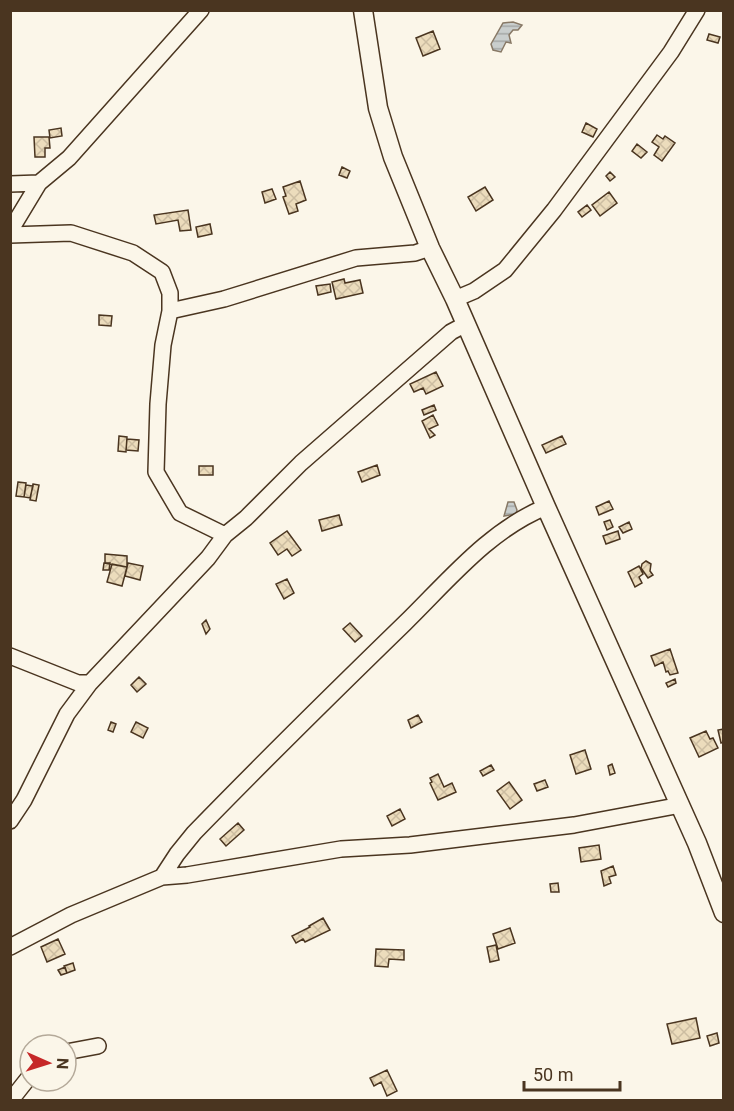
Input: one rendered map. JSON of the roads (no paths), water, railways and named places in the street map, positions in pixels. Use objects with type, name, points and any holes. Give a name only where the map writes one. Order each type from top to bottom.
[{"type":"main road","points":[[363,10],[378,108],[393,157],[430,249],[455,299],[681,806],[723,913]]},
{"type":"street","points":[[10,233],[39,183],[69,158],[201,10]]},
{"type":"street","points":[[455,299],[474,291],[505,270],[554,210],[671,52],[697,10]]},
{"type":"street","points":[[10,184],[39,183]]},
{"type":"street","points":[[10,233],[71,233],[133,253],[162,272],[170,293],[170,311],[163,345],[156,472],[180,513],[225,535]]},
{"type":"street","points":[[170,311],[224,299],[356,258],[415,253],[430,249]]},
{"type":"street","points":[[10,821],[24,800],[67,714],[90,683],[200,566],[225,535],[246,518],[301,463],[451,332],[466,324]]},
{"type":"street","points":[[162,877],[194,832],[447,582],[484,547],[528,514],[546,507]]},
{"type":"street","points":[[10,656],[78,683],[90,683]]},
{"type":"street","points":[[10,947],[71,915],[162,877],[187,875],[341,849],[410,845],[574,825],[681,806]]},
{"type":"street","points":[[78,1050],[98,1046]]}]
